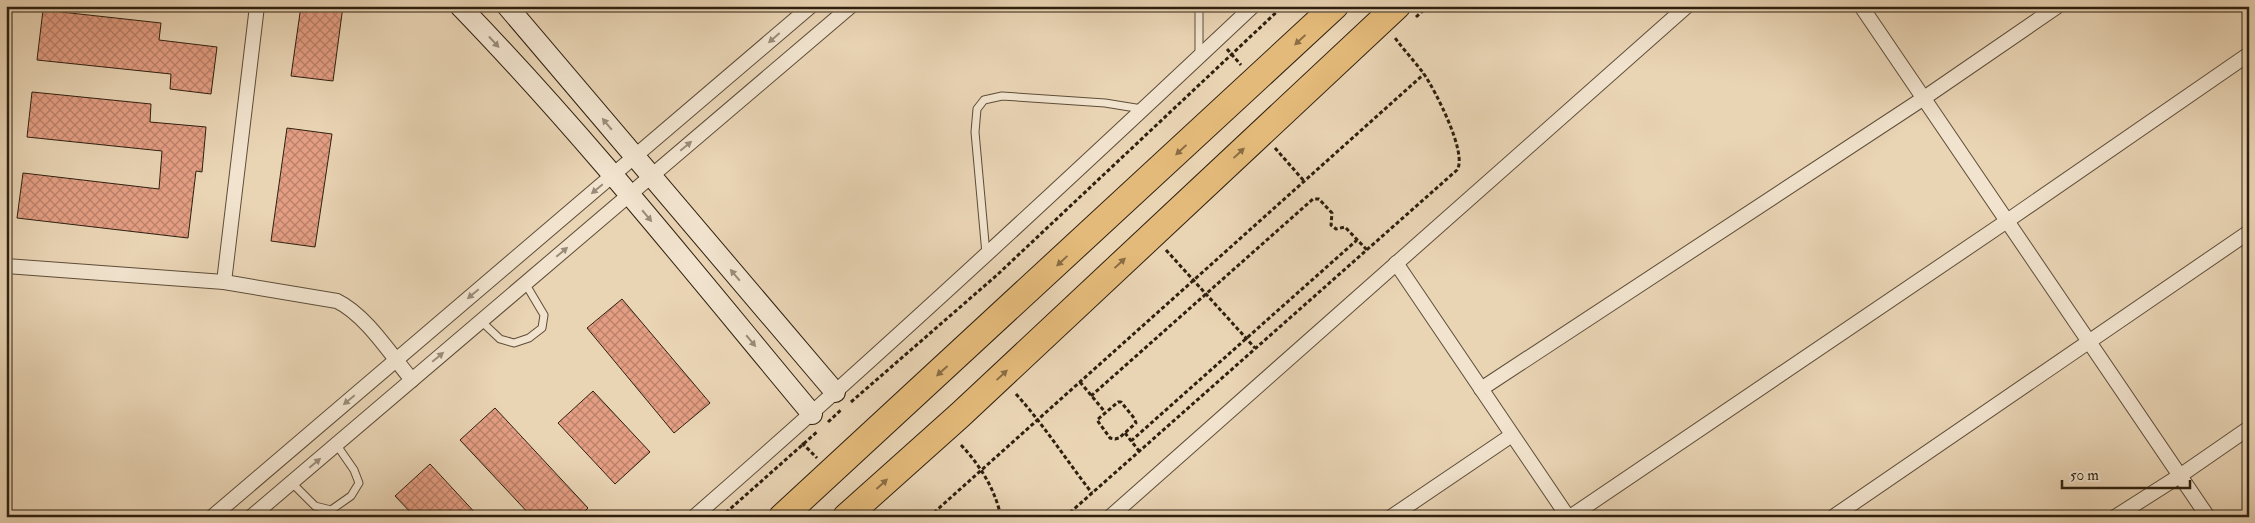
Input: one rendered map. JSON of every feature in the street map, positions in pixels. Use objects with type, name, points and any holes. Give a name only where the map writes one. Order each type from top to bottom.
[{"type":"highway","points":[[782,517],[1336,6]]},
{"type":"highway","points":[[846,517],[960,415],[1397,6]]},
{"type":"street","points":[[224,282],[257,6]]},
{"type":"street","points":[[460,6],[529,79],[613,175],[819,423]]},
{"type":"street","points":[[507,6],[835,392]]},
{"type":"street","points":[[212,517],[811,6]]},
{"type":"street","points":[[251,517],[851,6]]},
{"type":"street","points":[[694,517],[819,423],[835,392],[986,255],[1253,6]]},
{"type":"street","points":[[1115,515],[1686,6]]},
{"type":"street","points":[[1861,6],[2208,517]]},
{"type":"street","points":[[1482,389],[1924,98],[2058,6]]},
{"type":"street","points":[[1396,264],[1569,517],[2007,221],[2249,54]]},
{"type":"street","points":[[1833,517],[2249,232]]},
{"type":"street","points":[[6,266],[224,282],[337,301],[349,307],[361,318],[412,380]]},
{"type":"street","points":[[2115,517],[2249,428]]},
{"type":"street","points":[[1391,517],[1512,435]]},
{"type":"lane","points":[[1198,58],[1199,6]]},
{"type":"lane","points":[[986,255],[975,132],[977,109],[984,100],[1012,97],[1105,103],[1143,110]]},
{"type":"lane","points":[[481,321],[500,339],[514,343],[529,338],[542,328],[544,315],[525,283]]},
{"type":"lane","points":[[291,482],[315,506],[331,510],[351,496],[359,483],[354,470],[336,444]]},
{"type":"path","points":[[721,517],[819,423],[893,364],[997,275],[1283,6]]},
{"type":"path","points":[[1065,517],[1459,167],[1460,160],[1449,122],[1424,74],[1395,38]]},
{"type":"path","points":[[929,517],[1424,74]]},
{"type":"path","points":[[1091,396],[1315,198],[1320,199],[1332,214],[1331,225],[1336,229],[1344,227],[1367,250]]},
{"type":"path","points":[[1131,440],[1357,240]]},
{"type":"path","points":[[1165,248],[1255,348]]},
{"type":"path","points":[[1080,382],[1105,412]]},
{"type":"path","points":[[1016,394],[1038,419],[1092,493]]},
{"type":"path","points":[[1118,402],[1121,402],[1136,421],[1135,425],[1125,433],[1117,439],[1110,438],[1097,422],[1105,412],[1118,402]]},
{"type":"path","points":[[1125,433],[1140,451]]},
{"type":"path","points":[[961,445],[981,470],[992,488],[1001,517]]},
{"type":"building","points":[[301,6],[343,6],[333,81],[291,76]]},
{"type":"building","points":[[43,10],[161,23],[159,40],[217,47],[211,94],[170,89],[171,74],[37,60]]},
{"type":"building","points":[[32,92],[151,104],[150,122],[206,127],[202,172],[196,171],[188,238],[17,218],[23,173],[159,189],[162,151],[27,137]]},
{"type":"building","points":[[287,128],[332,134],[315,247],[271,241]]},
{"type":"building","points":[[622,299],[710,403],[674,433],[587,328]]},
{"type":"building","points":[[593,391],[650,452],[615,484],[558,423]]},
{"type":"building","points":[[495,408],[588,508],[579,517],[532,517],[460,440]]},
{"type":"building","points":[[430,464],[479,517],[415,517],[395,496]]}]
